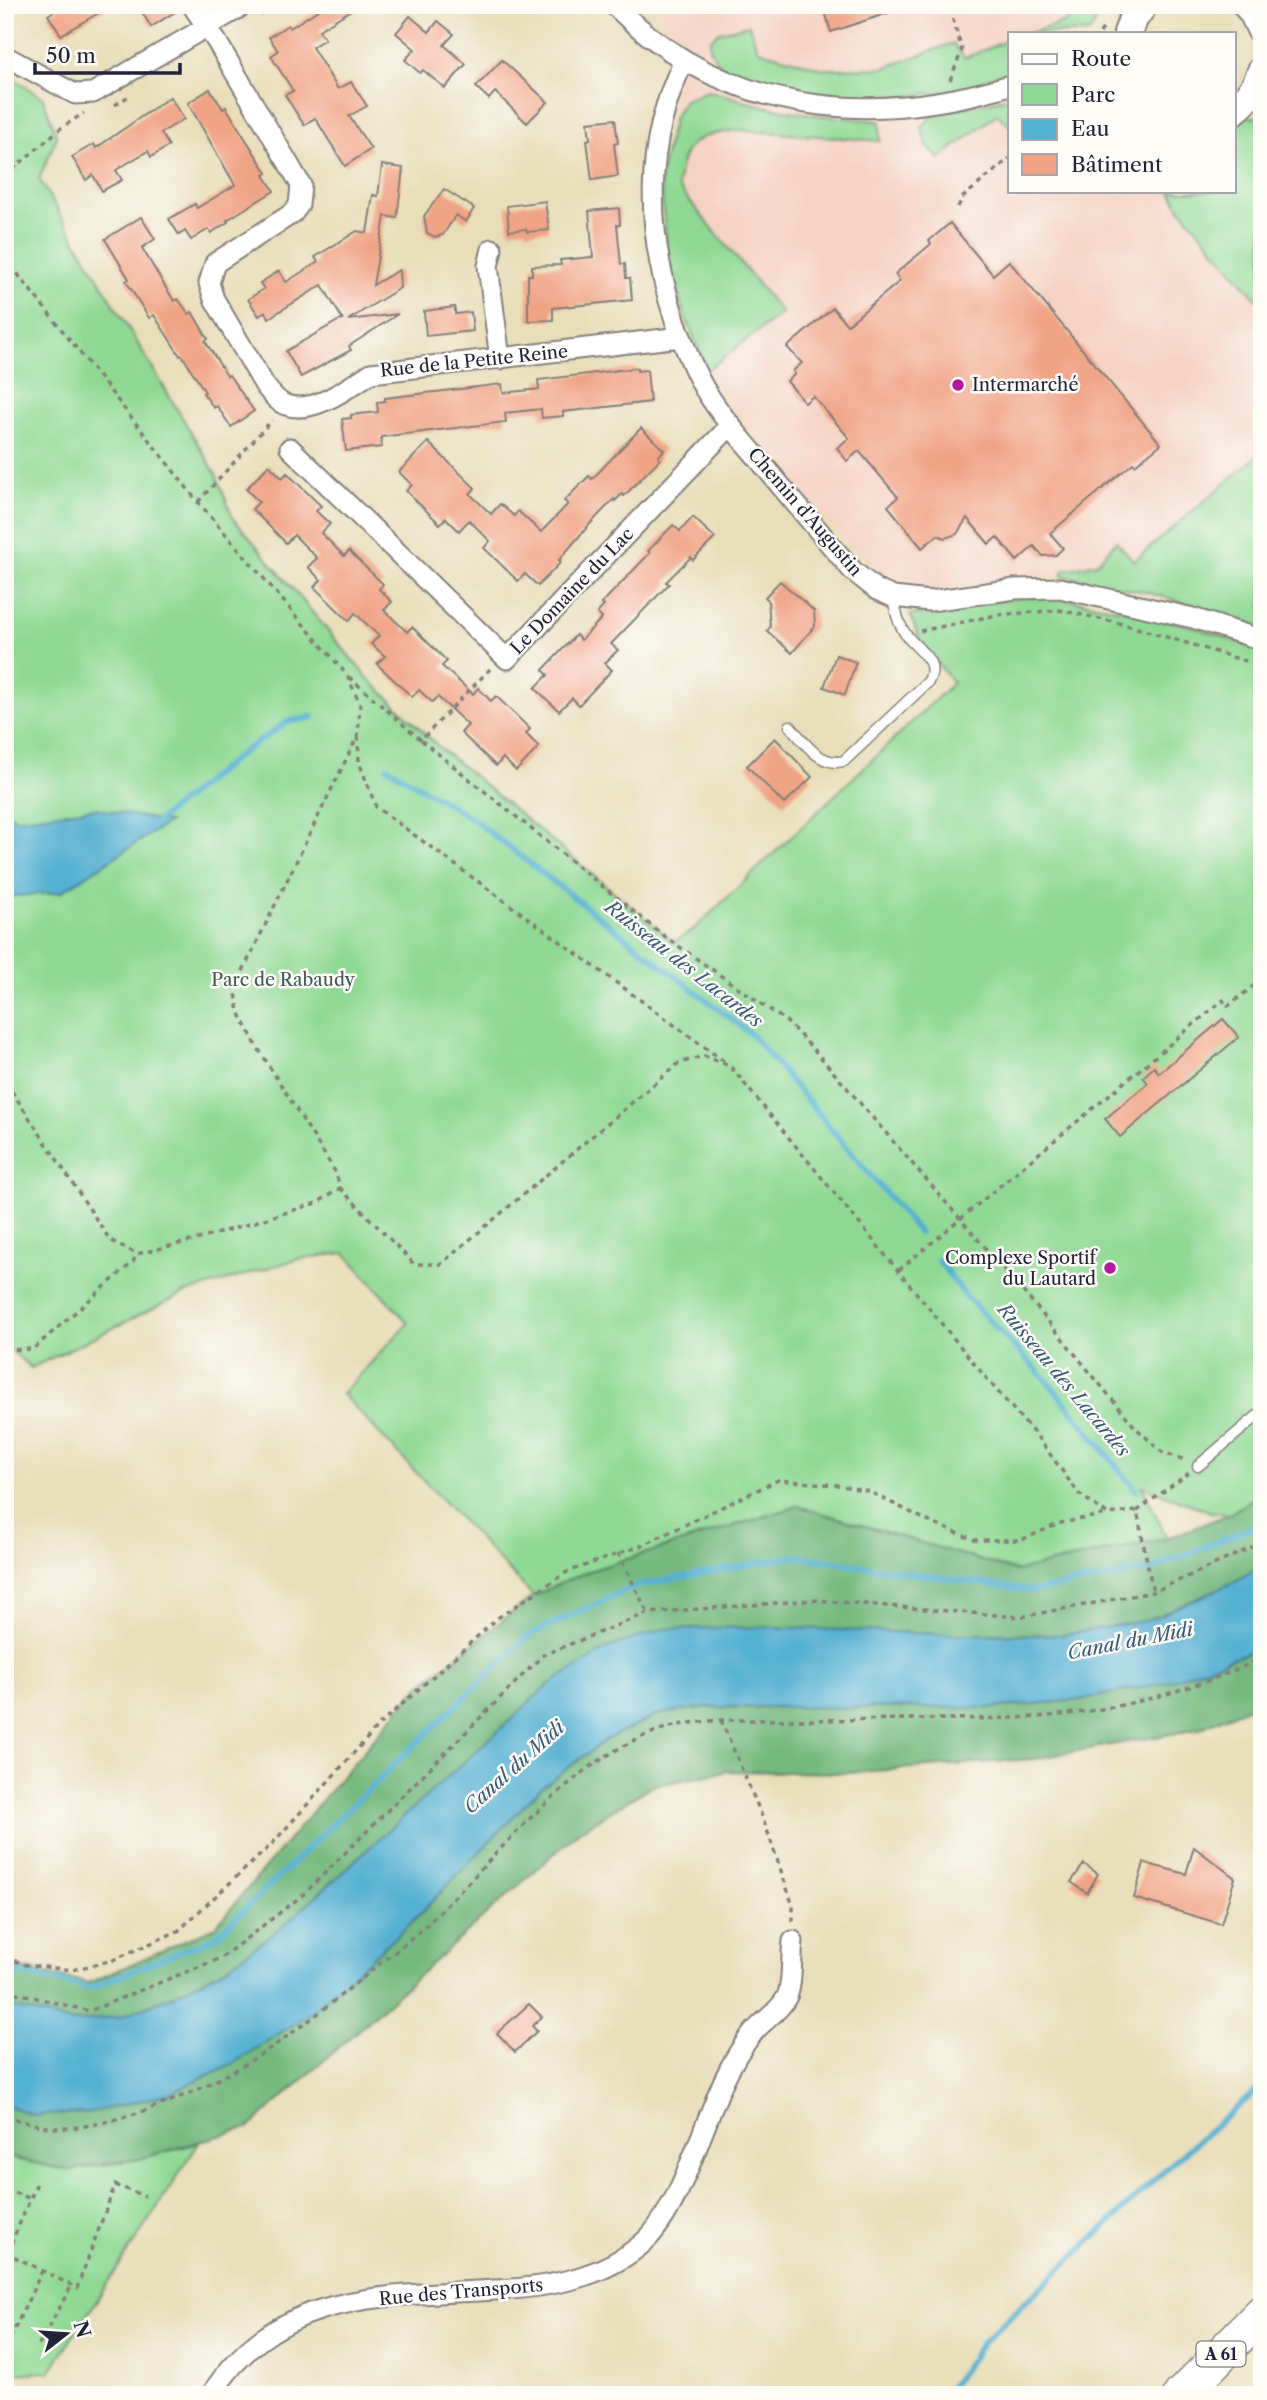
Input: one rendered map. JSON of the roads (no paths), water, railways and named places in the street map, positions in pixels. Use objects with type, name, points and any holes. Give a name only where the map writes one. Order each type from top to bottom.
[{"type":"highway","name":"A 61","points":[[1181,2395],[1262,2313]]},
{"type":"street","points":[[192,5],[206,29]]},
{"type":"street","points":[[5,56],[75,94],[93,93],[244,5]]},
{"type":"street","points":[[614,5],[653,40],[684,61],[725,80],[772,96],[814,105],[852,109],[902,107],[942,102],[1008,86]]},
{"type":"street","points":[[1128,32],[1133,19],[1143,5]]},
{"type":"street","points":[[1247,5],[1262,31]]},
{"type":"street","name":"Rue de la Petite Reine","points":[[206,29],[217,42],[302,185],[299,205],[293,213],[215,263],[209,283],[214,299],[265,386],[286,405],[310,406],[343,391],[371,373],[681,337]]},
{"type":"street","name":"Chemin d'Augustin","points":[[684,61],[674,81],[664,113],[652,173],[652,208],[661,272],[681,337],[705,390],[853,571],[877,590],[893,597],[930,601],[1015,589],[1060,588],[1193,618],[1262,640]]},
{"type":"street","points":[[492,249],[488,266],[500,359]]},
{"type":"street","name":"Le Domaine du Lac","points":[[290,448],[507,659],[731,425]]},
{"type":"street","name":"Rue des Transports","points":[[211,2395],[226,2371],[260,2339],[293,2318],[334,2304],[409,2295],[526,2289],[575,2280],[617,2262],[644,2242],[665,2217],[726,2077],[753,2033],[788,1994],[793,1941]]},
{"type":"lane","points":[[790,726],[822,759],[834,764],[850,757],[931,677],[932,663],[905,634],[893,597]]},
{"type":"lane","points":[[1198,1466],[1262,1412]]},
{"type":"water","points":[[95,808],[169,822],[61,892],[5,897],[5,811],[16,819]]},
{"type":"water","name":"Canal du Midi","points":[[1262,1565],[1262,1644],[1246,1653],[1164,1683],[1080,1700],[989,1708],[708,1707],[660,1714],[607,1739],[541,1788],[411,1923],[310,2013],[234,2063],[168,2094],[89,2113],[34,2115],[5,2104],[5,2005],[72,2022],[120,2017],[174,1995],[226,1968],[281,1928],[550,1684],[610,1647],[663,1629],[770,1627],[939,1634],[1063,1635],[1149,1620],[1234,1582]]},
{"type":"waterway","name":"Ruisseau des Lacardes","points":[[154,824],[239,755],[287,722],[313,717]]},
{"type":"waterway","name":"Ruisseau des Lacardes","points":[[387,767],[470,817],[752,1035],[919,1233]]},
{"type":"waterway","name":"Ruisseau des Lacardes","points":[[938,1260],[965,1295],[1050,1384],[1136,1490]]},
{"type":"waterway","points":[[5,1970],[90,1988],[216,1937],[529,1635],[635,1586],[795,1556],[1033,1591],[1149,1570],[1253,1527],[1262,1519]]},
{"type":"waterway","points":[[944,2395],[985,2340],[1179,2157],[1262,2086]]},
{"type":"place","name":"Intermarché","points":[[958,385]]},
{"type":"place","name":"Complexe Sportif du Lautard","points":[[1110,1268]]},
{"type":"park label","name":"Parc de Rabaudy","points":[[283,980]]}]
